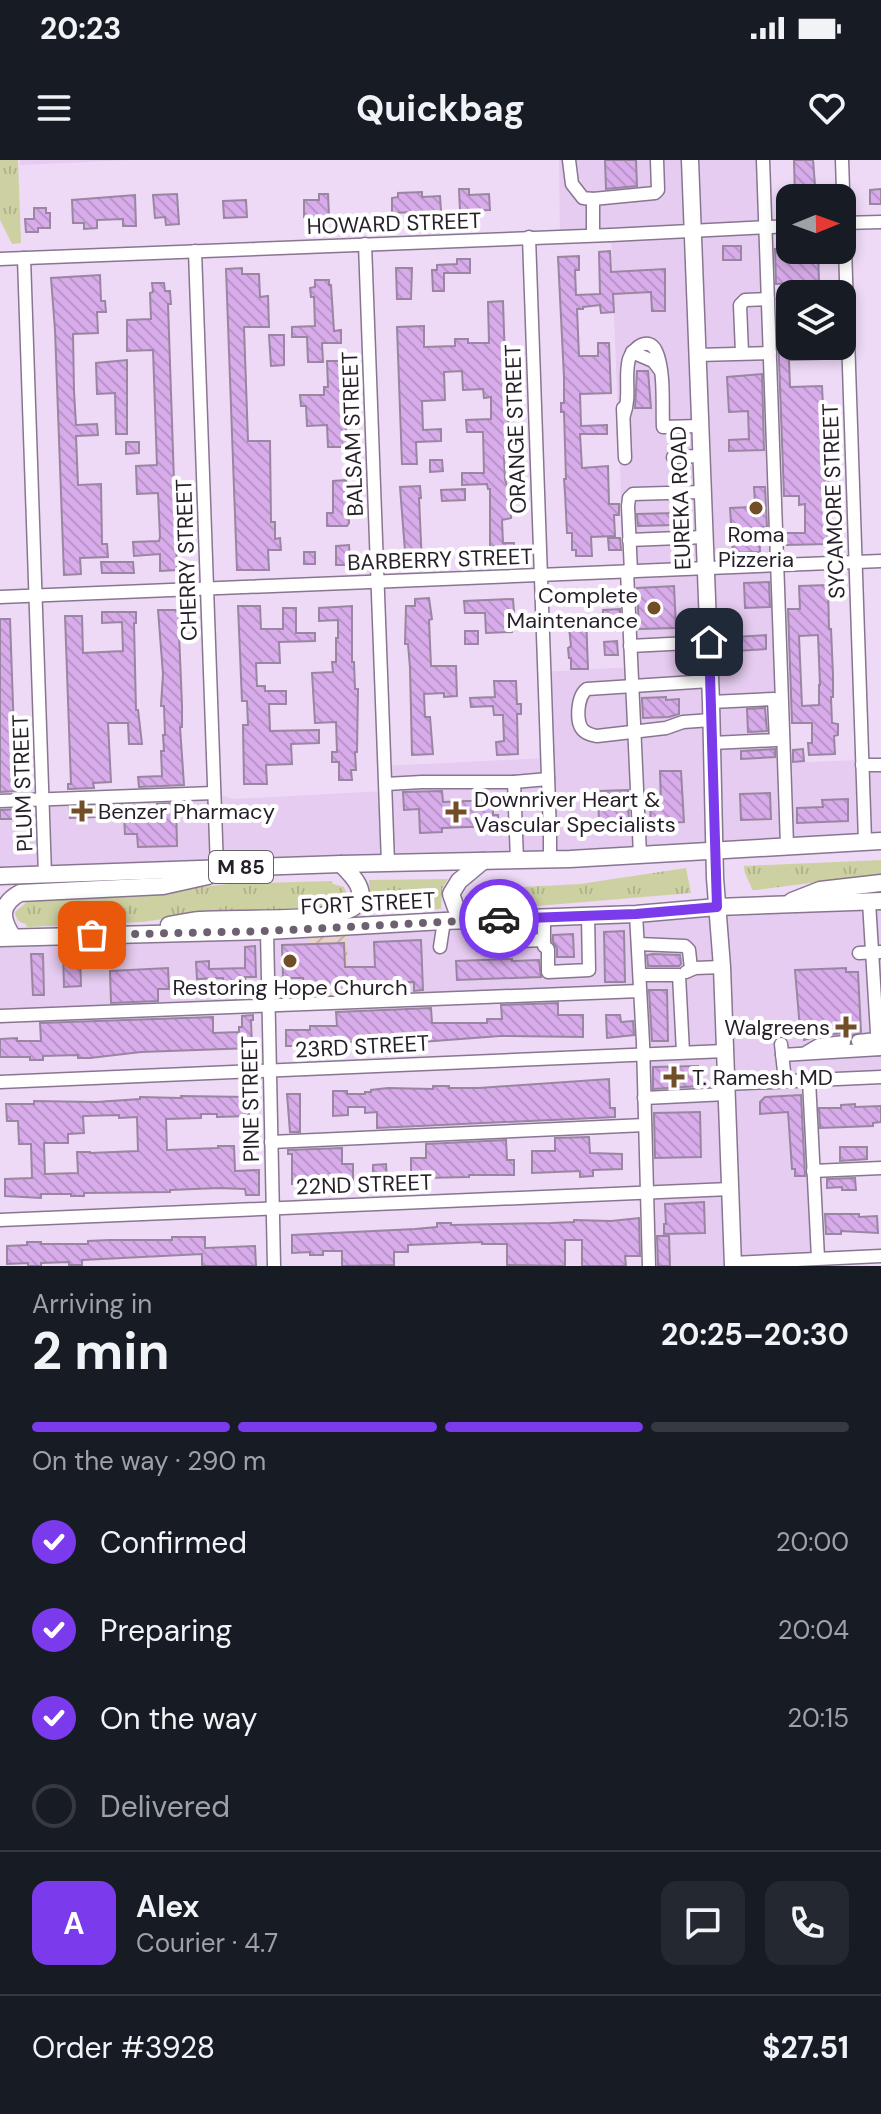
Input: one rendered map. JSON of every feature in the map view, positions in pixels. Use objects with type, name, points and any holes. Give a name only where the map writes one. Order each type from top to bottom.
[{"type":"main road","name":"EUREKA ROAD","points":[[690,160],[733,1264]]},
{"type":"main road","name":"FORT STREET","points":[[0,876],[550,859],[873,841]]},
{"type":"main road","points":[[475,920],[456,908],[451,894],[459,881],[483,861]]},
{"type":"main road","points":[[145,934],[170,925],[200,920],[316,916],[344,912],[358,903],[360,890],[353,876],[341,864]]},
{"type":"main road","points":[[7,938],[1,910],[10,897],[20,893],[163,886],[245,867]]},
{"type":"main road","points":[[783,905],[820,890],[881,883]]},
{"type":"main road","name":"FORT STREET","points":[[7,938],[267,931],[636,914],[717,907],[875,902]]},
{"type":"street","points":[[569,160],[572,184],[583,198],[593,199],[655,193],[658,190],[657,160]]},
{"type":"street","points":[[763,160],[787,845]]},
{"type":"street","name":"SYCAMORE STREET","points":[[842,160],[842,184]]},
{"type":"street","points":[[593,199],[593,235]]},
{"type":"street","points":[[856,223],[881,222]]},
{"type":"street","name":"HOWARD STREET","points":[[0,259],[776,227]]},
{"type":"street","name":"ORANGE STREET","points":[[529,237],[550,859]]},
{"type":"street","name":"BALSAM STREET","points":[[365,244],[388,863]]},
{"type":"street","name":"CHERRY STREET","points":[[195,251],[217,868]]},
{"type":"street","name":"PLUM STREET","points":[[24,258],[45,875]]},
{"type":"street","name":"SYCAMORE STREET","points":[[845,264],[862,765],[873,841]]},
{"type":"street","points":[[742,353],[740,305],[745,300],[768,299]]},
{"type":"street","points":[[625,458],[622,360],[634,340],[656,339],[663,353],[660,370]]},
{"type":"street","points":[[624,415],[628,404],[628,362],[632,352],[641,344],[649,344],[654,348],[660,370],[663,427],[699,426]]},
{"type":"street","points":[[697,355],[770,353]]},
{"type":"street","points":[[673,457],[701,456]]},
{"type":"street","points":[[640,855],[630,646],[629,498],[633,494],[702,492]]},
{"type":"street","points":[[629,540],[704,537]]},
{"type":"street","name":"BARBERRY STREET","points":[[0,597],[881,561]]},
{"type":"street","points":[[630,646],[709,642]]},
{"type":"street","points":[[710,681],[587,689],[579,699],[582,730],[597,736],[711,720]]},
{"type":"street","points":[[711,702],[774,699],[776,740],[712,743]]},
{"type":"street","points":[[862,765],[881,765]]},
{"type":"street","points":[[386,784],[548,779]]},
{"type":"street","points":[[514,782],[517,860]]},
{"type":"street","points":[[0,801],[214,793]]},
{"type":"street","points":[[875,902],[878,1046]]},
{"type":"street","points":[[636,914],[649,1266]]},
{"type":"street","points":[[544,918],[548,972],[589,970],[588,916]]},
{"type":"street","points":[[500,919],[501,945]]},
{"type":"street","points":[[440,947],[444,921]]},
{"type":"street","name":"PINE STREET","points":[[267,931],[274,1266]]},
{"type":"street","points":[[519,941],[544,940]]},
{"type":"street","points":[[638,944],[685,946],[689,950],[685,972],[683,1052]]},
{"type":"street","points":[[859,953],[877,952]]},
{"type":"street","points":[[640,975],[722,967]]},
{"type":"street","points":[[0,1016],[640,991]]},
{"type":"street","points":[[858,1043],[878,1046]]},
{"type":"street","points":[[805,1054],[819,1045],[844,1044],[819,1053]]},
{"type":"street","points":[[785,1081],[781,1049],[805,1054],[878,1046]]},
{"type":"street","name":"23RD STREET","points":[[0,1082],[725,1051]]},
{"type":"street","points":[[644,1098],[785,1081],[881,1077]]},
{"type":"street","points":[[809,1080],[818,1258]]},
{"type":"street","points":[[271,1142],[645,1125]]},
{"type":"street","points":[[813,1171],[881,1168]]},
{"type":"street","name":"22ND STREET","points":[[0,1220],[730,1189]]},
{"type":"street","points":[[733,1264],[881,1256]]},
{"type":"shaded area","points":[[20,160],[130,160],[20,165]]},
{"type":"shaded area","points":[[559,160],[763,160],[785,763],[862,760],[881,765],[881,841],[0,876],[0,801],[214,793],[233,799],[385,791],[385,766],[547,758],[544,672],[631,667],[624,572],[611,235],[560,236]]},
{"type":"shaded area","points":[[881,901],[881,1077],[810,1080],[818,1258],[827,1258],[827,1266],[649,1266],[640,991],[0,1016],[0,938]]},
{"type":"shaded area","points":[[347,927],[348,1002],[313,1003],[309,928]]},
{"type":"green space","points":[[0,160],[18,160],[21,243],[12,244],[0,220]]},
{"type":"green space","points":[[881,860],[881,874],[757,890],[752,890],[744,866]]},
{"type":"green space","points":[[686,868],[691,893],[476,908],[468,900],[485,889],[580,884]]},
{"type":"green space","points":[[448,879],[442,889],[441,909],[366,912],[371,904],[369,880]]},
{"type":"green space","points":[[332,881],[344,887],[347,896],[324,910],[196,914],[143,922],[27,927],[17,919],[15,912],[27,902],[37,899],[228,884]]},
{"type":"building","points":[[605,160],[636,160],[637,186],[606,189]]},
{"type":"building","points":[[794,160],[813,160],[815,184],[795,184]]},
{"type":"building","points":[[459,189],[469,189],[469,195],[489,194],[490,210],[460,211]]},
{"type":"building","points":[[881,189],[881,204],[870,204],[870,190]]},
{"type":"building","points":[[422,192],[422,197],[440,196],[441,211],[392,213],[392,198],[398,197],[398,193]]},
{"type":"building","points":[[177,194],[179,224],[166,225],[165,217],[155,218],[153,195]]},
{"type":"building","points":[[319,194],[328,194],[329,216],[304,217],[304,200],[319,200]]},
{"type":"building","points":[[135,195],[136,226],[123,226],[123,219],[97,220],[97,228],[84,229],[84,223],[73,223],[72,200]]},
{"type":"building","points":[[246,200],[247,217],[224,218],[223,201]]},
{"type":"building","points":[[34,208],[46,208],[46,213],[50,213],[50,228],[26,232],[25,219],[34,219]]},
{"type":"building","points":[[723,246],[741,246],[741,260],[723,260]]},
{"type":"building","points":[[775,249],[776,264],[818,264],[819,280],[776,280],[776,284]]},
{"type":"building","points":[[610,251],[611,272],[665,269],[665,311],[652,311],[651,292],[613,294],[614,312],[601,313],[600,305],[577,309],[579,356],[598,356],[598,343],[609,343],[611,393],[580,394],[581,426],[607,425],[607,434],[580,434],[582,468],[608,466],[609,504],[619,504],[619,515],[614,515],[615,536],[591,537],[592,556],[576,556],[576,550],[572,550],[572,533],[567,533],[558,257],[579,256],[579,270],[575,270],[576,295],[600,294],[599,252]]},
{"type":"building","points":[[457,259],[470,259],[470,273],[444,273],[444,291],[433,291],[432,270],[437,270],[437,265],[457,264]]},
{"type":"building","points":[[242,268],[242,274],[259,274],[260,297],[268,296],[269,327],[244,327],[248,441],[270,441],[271,522],[275,522],[275,539],[280,538],[281,550],[268,550],[269,570],[237,570],[226,269]]},
{"type":"building","points":[[396,268],[412,268],[411,299],[397,299]]},
{"type":"building","points":[[100,275],[101,301],[105,301],[106,312],[97,312],[98,333],[73,334],[74,391],[76,425],[97,424],[98,435],[76,436],[78,485],[101,484],[102,544],[107,544],[108,557],[80,558],[81,574],[64,575],[51,278]]},
{"type":"building","points":[[315,280],[329,280],[334,331],[341,330],[341,343],[322,343],[323,362],[308,362],[307,337],[292,337],[292,327],[315,326],[314,297],[311,297],[310,288],[315,287]]},
{"type":"building","points":[[152,283],[164,283],[165,291],[170,291],[171,304],[168,304],[177,570],[160,571],[160,554],[134,556],[133,542],[159,541],[160,537],[158,493],[137,494],[136,466],[157,465],[153,350],[127,351],[127,320],[151,319]]},
{"type":"building","points":[[503,301],[505,362],[508,362],[509,376],[506,376],[510,456],[504,456],[505,479],[507,486],[510,486],[511,518],[502,520],[503,543],[514,543],[514,557],[466,561],[466,548],[490,548],[490,489],[487,484],[462,485],[462,473],[484,473],[483,432],[467,432],[466,420],[491,419],[491,397],[484,398],[483,389],[463,390],[462,371],[444,372],[445,400],[422,401],[423,430],[441,429],[441,441],[416,442],[417,464],[402,464],[397,327],[424,326],[424,347],[455,346],[455,339],[468,339],[468,343],[489,343],[488,302]]},
{"type":"building","points":[[269,335],[284,335],[284,365],[271,366]]},
{"type":"building","points":[[127,360],[127,434],[116,434],[115,393],[97,394],[96,363]]},
{"type":"building","points":[[779,360],[789,360],[790,387],[822,386],[824,427],[827,426],[824,440],[830,522],[827,522],[828,544],[786,545],[785,533],[805,533],[805,504],[799,505],[799,496],[784,496]]},
{"type":"building","points":[[327,361],[341,361],[347,447],[328,447],[327,425],[307,426],[306,406],[301,406],[300,395],[324,395],[324,387],[328,387]]},
{"type":"building","points":[[637,371],[648,371],[651,408],[635,408]]},
{"type":"building","points":[[762,374],[764,450],[729,451],[729,440],[749,439],[748,411],[729,412],[727,377]]},
{"type":"building","points":[[126,442],[139,442],[139,453],[126,454]]},
{"type":"building","points":[[430,460],[442,460],[443,471],[430,472]]},
{"type":"building","points":[[346,480],[349,523],[347,526],[327,526],[327,513],[333,513],[333,481]]},
{"type":"building","points":[[420,486],[422,564],[406,564],[400,487]]},
{"type":"building","points":[[754,487],[765,487],[767,527],[759,528],[760,552],[733,553],[730,508],[751,507],[751,503],[755,503]]},
{"type":"building","points":[[465,489],[465,500],[442,501],[441,490]]},
{"type":"building","points":[[674,513],[674,525],[638,526],[637,514]]},
{"type":"building","points":[[608,538],[620,538],[621,550],[609,550]]},
{"type":"building","points":[[349,545],[350,565],[336,565],[336,546]]},
{"type":"building","points":[[304,552],[315,552],[315,564],[304,564]]},
{"type":"building","points":[[101,562],[133,562],[134,573],[102,573]]},
{"type":"building","points":[[769,582],[770,607],[745,608],[744,583]]},
{"type":"building","points":[[828,585],[832,723],[838,724],[838,735],[834,736],[835,754],[809,755],[812,723],[792,723],[788,609],[800,609],[799,586]],"holes":[[[818,635],[819,705],[802,706],[799,636]]]},
{"type":"building","points":[[674,586],[676,628],[639,629],[637,588]]},
{"type":"building","points":[[429,598],[431,666],[456,666],[457,696],[424,694],[425,717],[430,717],[433,754],[412,755],[410,668],[408,644],[405,644],[406,606],[415,606],[415,599]]},
{"type":"building","points":[[513,599],[512,632],[486,633],[485,613],[465,613],[464,601]]},
{"type":"building","points":[[238,606],[260,606],[261,629],[283,629],[283,608],[296,608],[296,633],[315,633],[315,641],[279,642],[280,663],[256,663],[257,686],[265,686],[265,691],[286,691],[286,704],[269,704],[270,731],[319,730],[319,743],[291,744],[292,764],[266,765],[267,784],[244,784],[243,725],[248,725],[247,701],[242,701]]},
{"type":"building","points":[[352,606],[352,662],[355,689],[358,689],[356,770],[351,770],[352,780],[339,780],[339,762],[332,762],[332,752],[337,752],[336,722],[315,723],[312,673],[333,672],[332,662],[336,662],[338,620],[319,621],[319,608]]},
{"type":"building","points":[[620,609],[620,623],[603,624],[603,610]]},
{"type":"building","points":[[158,610],[178,610],[184,785],[139,787],[138,777],[162,776],[161,751],[164,751],[165,735]]},
{"type":"building","points":[[102,612],[136,612],[136,710],[142,744],[129,744],[128,723],[108,723],[111,782],[93,783],[94,788],[68,789],[68,784],[71,784],[65,616],[82,616],[83,653],[123,651],[122,622],[102,623]]},
{"type":"building","points":[[586,615],[588,669],[571,669],[568,618]]},
{"type":"building","points":[[0,619],[10,619],[16,791],[0,792]]},
{"type":"building","points":[[465,631],[478,631],[478,644],[465,644]]},
{"type":"building","points":[[766,635],[766,649],[736,651],[735,637]]},
{"type":"building","points":[[617,641],[618,655],[605,655],[604,642]]},
{"type":"building","points":[[494,681],[516,681],[517,704],[521,704],[521,714],[517,714],[518,754],[497,755],[496,742],[504,741],[503,715],[494,715],[493,706],[471,707],[470,698],[495,697]]},
{"type":"building","points":[[666,697],[666,700],[679,699],[679,714],[643,718],[642,698]]},
{"type":"building","points":[[765,708],[767,731],[748,732],[747,709]]},
{"type":"building","points":[[775,749],[775,757],[741,759],[741,751]]},
{"type":"building","points":[[803,749],[804,761],[793,762],[793,750]]},
{"type":"building","points":[[660,771],[681,771],[684,822],[651,824],[650,805],[661,805]]},
{"type":"building","points":[[628,790],[629,826],[616,826],[616,821],[599,822],[598,791]]},
{"type":"building","name":"Downriver Heart & Vascular Specialists","points":[[442,791],[443,802],[493,800],[493,815],[498,815],[498,826],[442,828],[442,832],[420,833],[419,809],[404,810],[403,792]]},
{"type":"building","points":[[770,793],[771,819],[741,820],[740,794]]},
{"type":"building","points":[[848,799],[848,821],[797,823],[797,808],[823,807],[822,800]]},
{"type":"building","points":[[176,803],[177,846],[138,847],[137,834],[125,834],[124,816],[70,818],[69,807],[136,805],[136,817],[157,817],[157,804]]},
{"type":"building","points":[[22,809],[22,819],[0,819],[0,810]]},
{"type":"building","points":[[624,931],[625,982],[605,982],[604,932]]},
{"type":"building","points":[[573,934],[574,957],[557,957],[553,935]]},
{"type":"building","points":[[421,940],[423,990],[414,991],[414,982],[375,983],[373,992],[336,994],[335,989],[304,992],[303,978],[283,978],[282,945],[344,943],[345,967],[375,967],[374,942]]},
{"type":"building","points":[[255,946],[256,977],[245,977],[246,986],[224,986],[223,978],[197,979],[196,962],[209,961],[209,969],[245,968],[245,947]]},
{"type":"building","points":[[63,953],[80,953],[81,986],[64,987]]},
{"type":"building","points":[[31,954],[43,954],[44,995],[33,995]]},
{"type":"building","points":[[647,955],[680,955],[681,964],[648,966]]},
{"type":"building","points":[[539,960],[541,977],[457,980],[456,961]]},
{"type":"building","points":[[168,968],[169,989],[158,989],[158,1001],[111,1003],[110,971]]},
{"type":"building","name":"Walgreens","points":[[846,968],[846,972],[858,972],[861,1032],[851,1036],[843,1033],[804,1040],[804,1029],[800,1029],[795,970]]},
{"type":"building","points":[[649,990],[667,990],[668,1041],[652,1041]]},
{"type":"building","points":[[558,1003],[558,1015],[583,1015],[583,1037],[500,1036],[395,1044],[347,1042],[341,1046],[286,1046],[286,1030],[337,1026],[336,1012],[431,1008],[432,1023],[487,1023],[487,1019],[502,1019],[501,1005]]},
{"type":"building","points":[[253,1015],[252,1048],[141,1052],[90,1058],[78,1058],[78,1055],[43,1056],[43,1060],[0,1057],[0,1039],[41,1041],[40,1023],[213,1017],[213,1033],[239,1032],[242,1016]]},
{"type":"building","points":[[606,1015],[620,1015],[621,1022],[633,1021],[634,1035],[607,1038]]},
{"type":"building","name":"T. Ramesh MD","points":[[698,1066],[699,1086],[653,1089],[653,1067]]},
{"type":"building","points":[[609,1079],[610,1108],[615,1108],[615,1117],[377,1128],[377,1112],[365,1113],[365,1107],[348,1107],[348,1115],[333,1116],[333,1091],[365,1094],[388,1088],[479,1088]]},
{"type":"building","points":[[287,1094],[300,1094],[300,1132],[290,1132]]},
{"type":"building","points":[[801,1095],[805,1176],[795,1176],[788,1112],[760,1114],[760,1102],[765,1097]]},
{"type":"building","points":[[140,1097],[249,1097],[249,1116],[201,1114],[201,1118],[166,1119],[167,1150],[234,1146],[235,1171],[259,1170],[259,1195],[246,1195],[245,1189],[219,1188],[84,1193],[84,1196],[41,1194],[41,1198],[5,1196],[5,1179],[32,1178],[31,1144],[19,1144],[18,1121],[7,1121],[6,1104],[96,1102]],"holes":[[[119,1115],[119,1118],[137,1117],[138,1151],[77,1152],[78,1173],[45,1174],[44,1143],[68,1143],[68,1134],[84,1133],[83,1116]]]},
{"type":"building","points":[[855,1104],[855,1107],[881,1106],[881,1122],[873,1123],[873,1126],[820,1128],[819,1108],[841,1108],[841,1105]]},
{"type":"building","points":[[700,1112],[701,1157],[655,1158],[654,1113]]},
{"type":"building","points":[[254,1123],[255,1136],[243,1136],[243,1124]]},
{"type":"building","points":[[589,1137],[590,1153],[622,1154],[622,1169],[593,1170],[593,1176],[580,1177],[580,1171],[532,1173],[532,1151],[555,1151],[555,1138]]},
{"type":"building","points":[[506,1140],[507,1160],[514,1160],[514,1175],[469,1175],[411,1181],[411,1158],[426,1158],[426,1144]]},
{"type":"building","points":[[840,1147],[867,1147],[867,1159],[840,1161]]},
{"type":"building","points":[[342,1148],[342,1164],[353,1164],[353,1182],[292,1184],[292,1154],[288,1154],[288,1150]]},
{"type":"building","points":[[386,1164],[387,1181],[373,1181],[373,1165]]},
{"type":"building","points":[[855,1178],[856,1190],[827,1188],[827,1179]]},
{"type":"building","points":[[704,1202],[705,1233],[664,1234],[665,1204]]},
{"type":"building","points":[[825,1214],[877,1216],[878,1233],[841,1231],[841,1234],[826,1234]]},
{"type":"building","points":[[639,1218],[640,1256],[625,1256],[626,1266],[582,1266],[582,1240],[565,1240],[565,1266],[507,1265],[507,1244],[482,1242],[408,1245],[408,1252],[394,1252],[394,1265],[342,1266],[342,1251],[323,1251],[323,1255],[292,1253],[292,1235],[415,1229],[437,1227],[437,1223],[551,1223]]},
{"type":"building","points":[[657,1236],[669,1236],[670,1266],[658,1266]]},
{"type":"building","points":[[172,1237],[205,1237],[205,1248],[255,1246],[256,1266],[202,1266],[202,1254],[82,1260],[82,1265],[69,1265],[69,1262],[41,1263],[41,1266],[7,1264],[7,1246],[27,1245],[27,1242],[88,1244],[88,1241],[109,1240],[172,1240]]},
{"type":"way so far","points":[[92,935],[267,931],[499,919]]},
{"type":"place","name":"Roma Pizzeria","points":[[756,508]]},
{"type":"place","name":"Complete Maintenance","points":[[654,608]]},
{"type":"place","name":"Benzer Pharmacy","points":[[82,811]]},
{"type":"place","name":"Downriver Heart & Vascular Specialists","points":[[456,812]]},
{"type":"place","name":"Restoring Hope Church","points":[[290,961]]},
{"type":"place","name":"Walgreens","points":[[846,1027]]},
{"type":"place","name":"T. Ramesh MD","points":[[674,1077]]},
{"type":"route","points":[[499,919],[636,914],[717,907],[709,642]]}]
